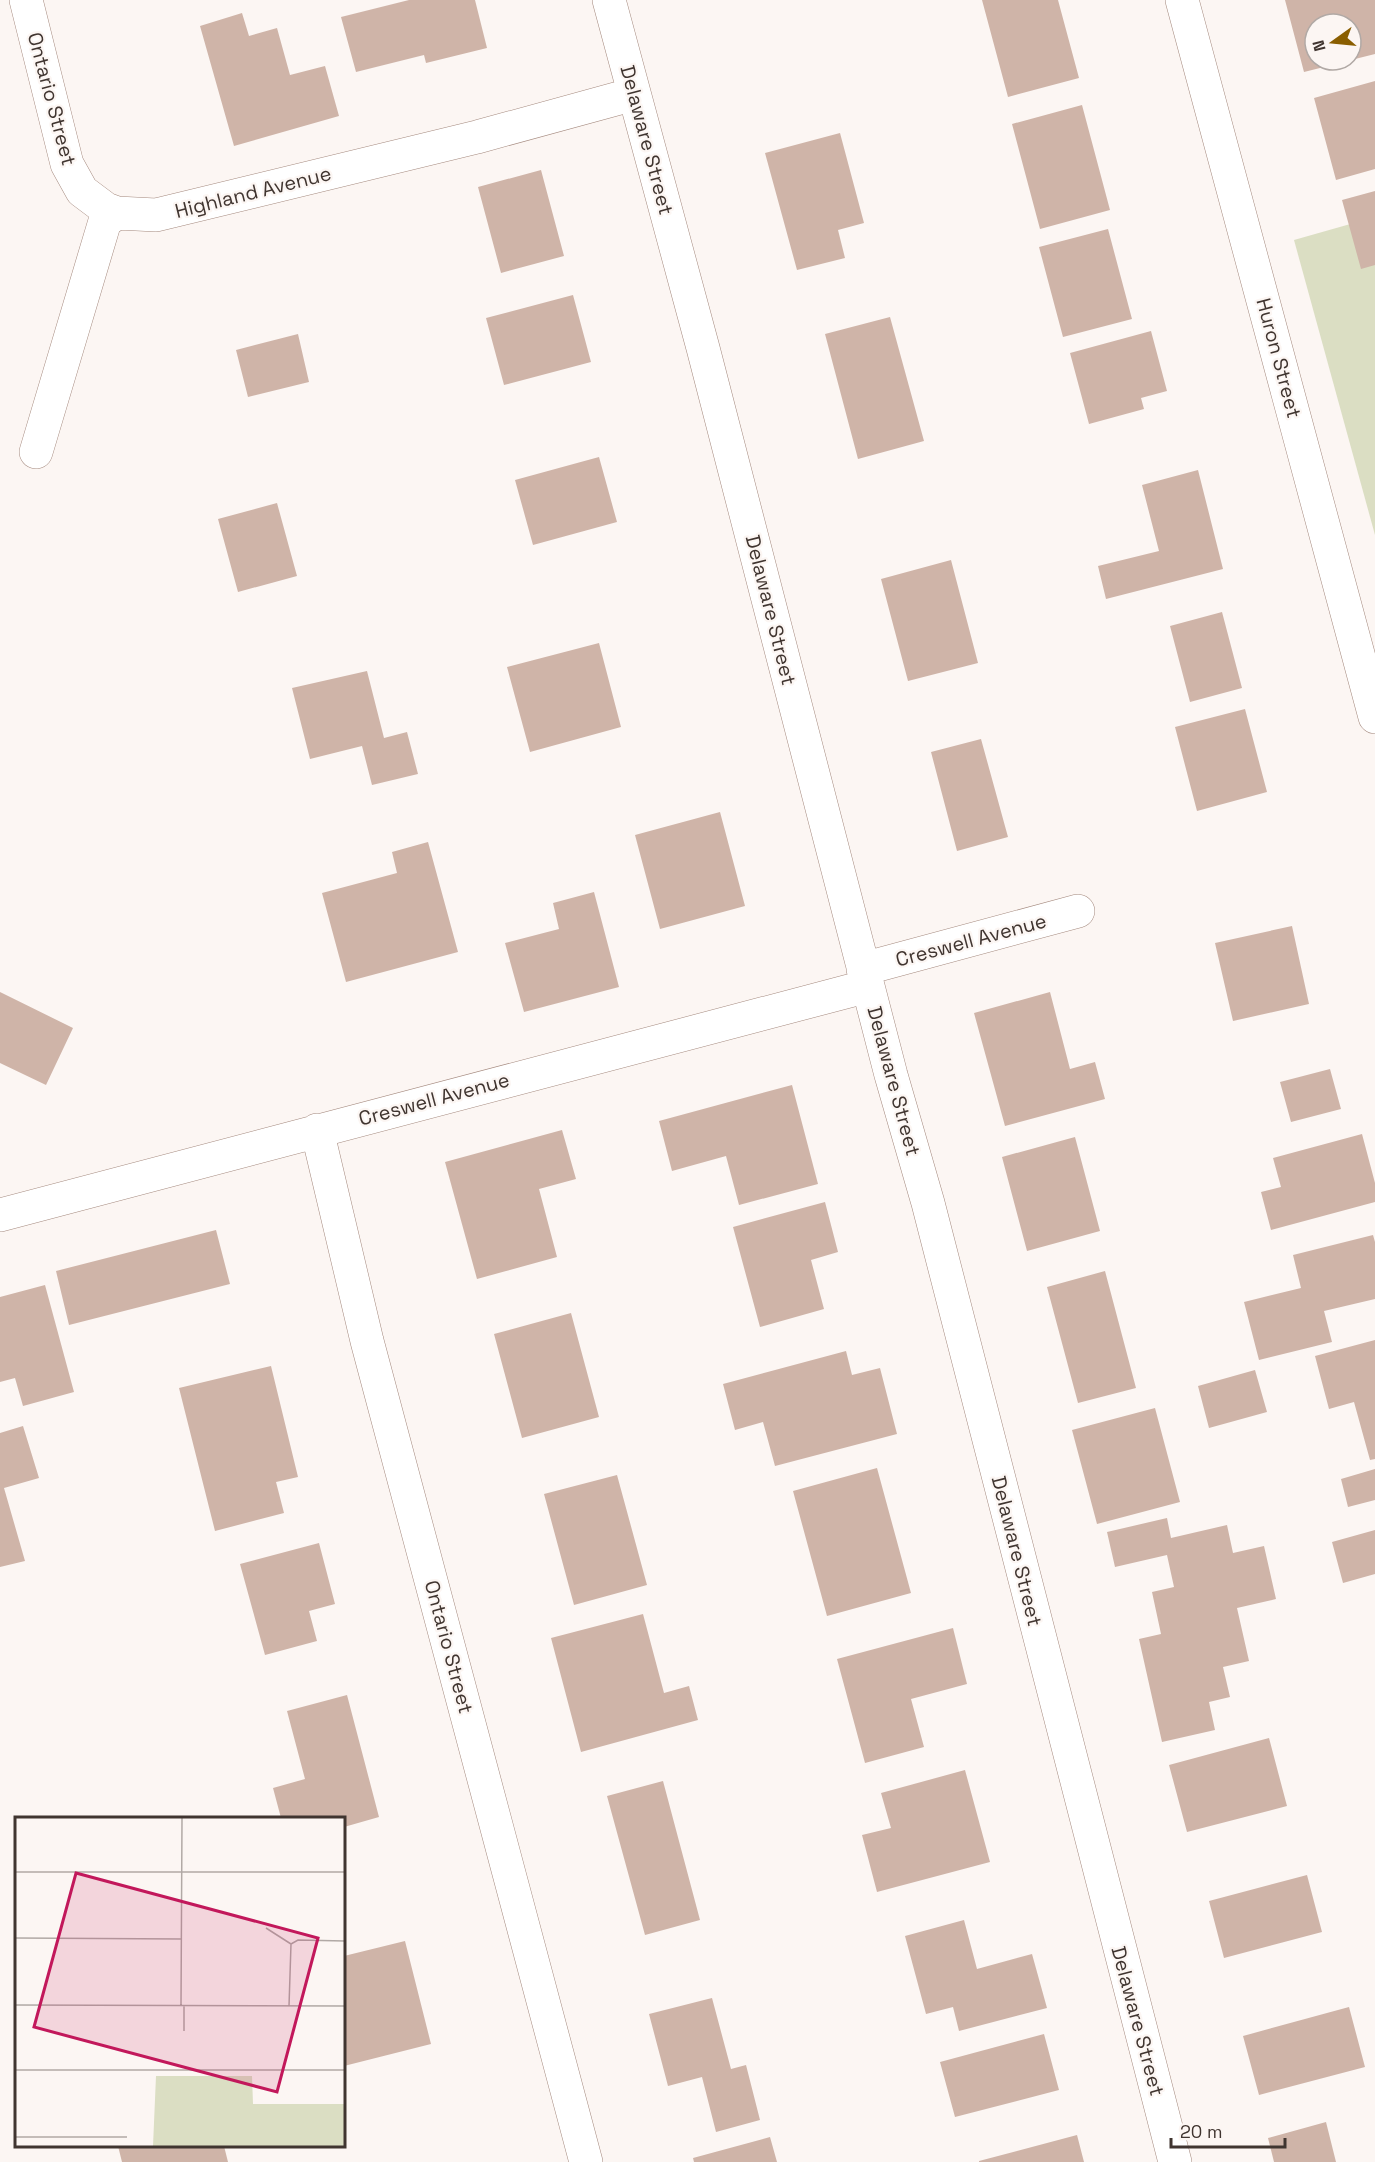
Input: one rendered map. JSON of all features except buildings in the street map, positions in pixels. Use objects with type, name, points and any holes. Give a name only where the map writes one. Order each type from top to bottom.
[{"type":"street","name":"Ontario Street","points":[[26,0],[67,165],[82,191],[106,209],[117,213]]},
{"type":"street","name":"Delaware Street","points":[[609,0],[704,348],[866,977],[928,1203],[1175,2162]]},
{"type":"street","name":"Huron Street","points":[[1182,0],[1375,717]]},
{"type":"street","name":"Highland Avenue","points":[[117,213],[156,215],[477,137],[634,94]]},
{"type":"street","points":[[36,452],[105,221],[117,213]]},
{"type":"street","name":"Creswell Avenue","points":[[0,1215],[317,1130],[866,977],[1078,911]]},
{"type":"street","name":"Ontario Street","points":[[317,1130],[370,1353],[586,2162]]},
{"type":"green space","points":[[1375,217],[1375,535],[1294,240]]}]
